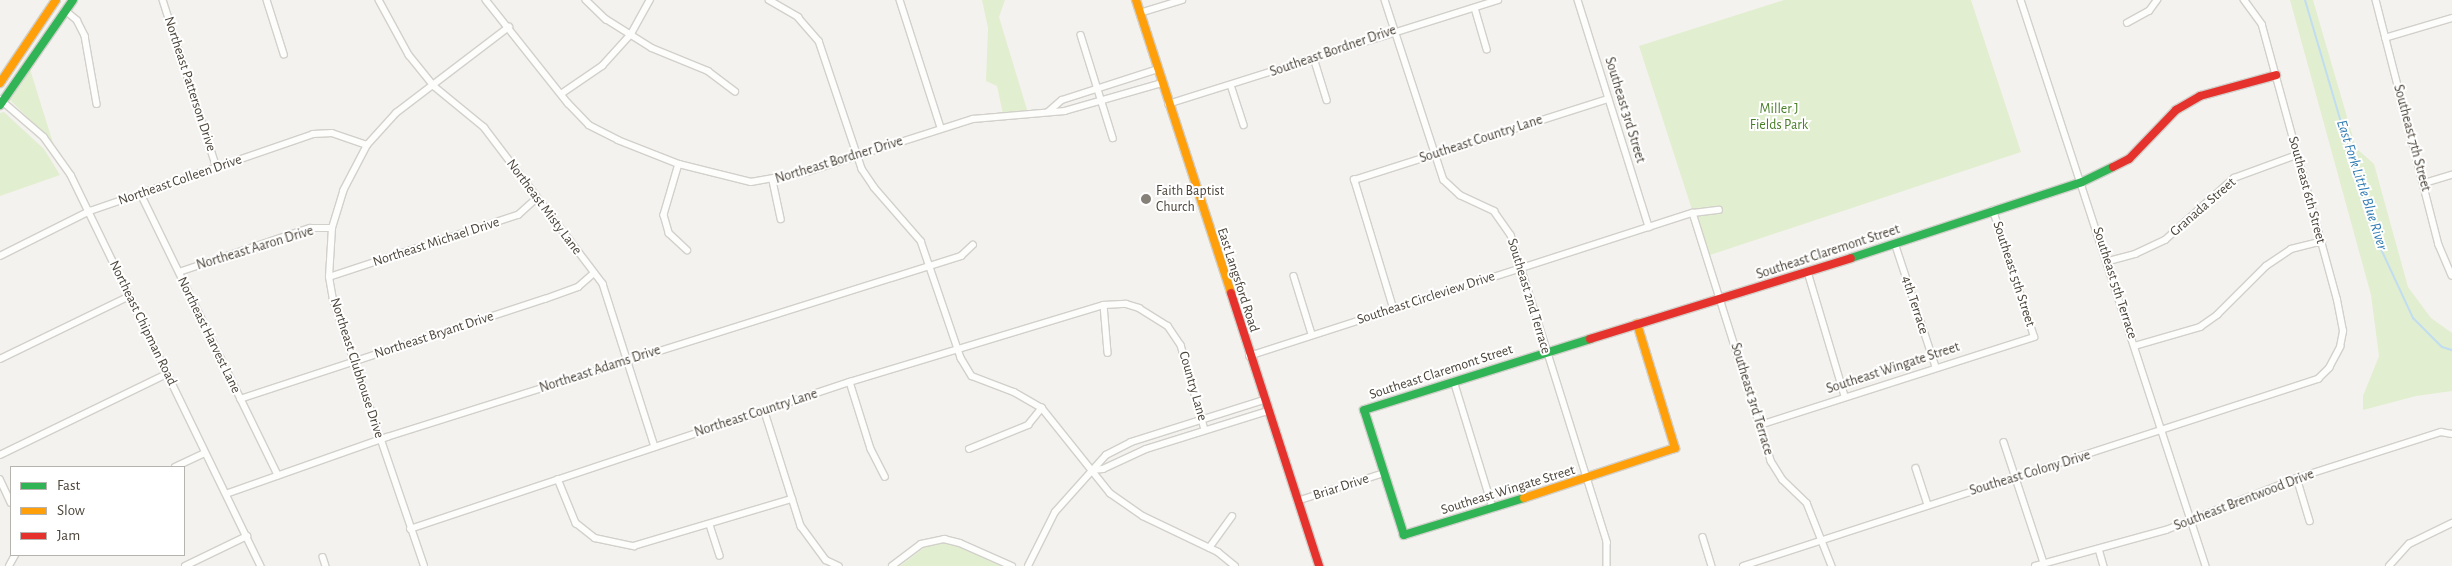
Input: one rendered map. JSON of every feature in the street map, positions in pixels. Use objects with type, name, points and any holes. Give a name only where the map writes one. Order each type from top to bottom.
[{"type":"street","points":[[0,83],[56,0]]},
{"type":"street","points":[[1,102],[73,0]]},
{"type":"street","name":"Northeast Patterson Drive","points":[[163,0],[217,168]]},
{"type":"street","points":[[267,0],[284,54]]},
{"type":"street","name":"Northeast Misty Lane","points":[[379,0],[405,49],[434,86],[484,127],[594,273],[610,303],[655,446]]},
{"type":"street","name":"Northeast Bordner Drive","points":[[486,0],[561,94],[589,125],[618,140],[679,164],[751,182],[773,180],[941,128],[973,120],[1065,111],[1162,83]]},
{"type":"street","points":[[586,0],[606,20],[664,55],[708,72],[735,91]]},
{"type":"street","points":[[561,94],[602,66],[631,34],[650,0]]},
{"type":"street","points":[[769,0],[798,18],[819,41],[857,155],[874,187],[919,236],[931,266],[958,349],[972,376],[1014,392],[1042,408],[1110,492],[1143,516],[1209,548],[1235,566]]},
{"type":"street","points":[[900,0],[941,128]]},
{"type":"street","name":"East Langsford Road","points":[[1136,0],[1249,356],[1319,566]]},
{"type":"street","points":[[1140,13],[1182,0]]},
{"type":"street","name":"Southeast 2nd Terrace","points":[[1385,0],[1435,154],[1450,188],[1494,211],[1507,227],[1607,542],[1607,566]]},
{"type":"street","name":"Southeast Bordner Drive","points":[[1168,104],[1314,58],[1395,30],[1498,0]]},
{"type":"street","name":"Southeast 3rd Street","points":[[1578,0],[1649,227]]},
{"type":"street","name":"Southeast 5th Terrace","points":[[2021,0],[2108,261],[2189,521],[2206,566]]},
{"type":"street","points":[[2128,23],[2149,11],[2157,0]]},
{"type":"street","name":"Southeast 6th Street","points":[[2244,0],[2262,25],[2322,241],[2343,331],[2335,360],[2318,379]]},
{"type":"street","name":"Southeast 7th Street","points":[[2376,0],[2425,183],[2439,245],[2452,275]]},
{"type":"street","points":[[1475,8],[1487,48]]},
{"type":"street","points":[[65,10],[77,20],[85,36],[97,104]]},
{"type":"street","points":[[2386,38],[2452,18]]},
{"type":"street","name":"Northeast Clubhouse Drive","points":[[424,566],[337,313],[329,277],[332,228],[343,191],[367,145],[396,113],[434,86],[509,27]]},
{"type":"street","points":[[1081,35],[1113,138]]},
{"type":"street","points":[[1314,58],[1327,100]]},
{"type":"street","name":"Northeast Bordner Drive","points":[[1048,112],[1062,100],[1158,69]]},
{"type":"street","name":"Southeast Claremont Street","points":[[1384,473],[1364,410],[1808,272],[2082,182],[2129,159],[2176,110],[2188,103],[2276,75]]},
{"type":"street","points":[[1231,85],[1244,125]]},
{"type":"street","name":"Southeast Country Lane","points":[[1393,308],[1354,180],[1608,99]]},
{"type":"street","name":"Northeast Chipman Road","points":[[1,102],[48,142],[71,175],[261,566]]},
{"type":"street","name":"Northeast Colleen Drive","points":[[0,256],[90,211],[314,134],[332,133],[367,145]]},
{"type":"street","name":"Granada Street","points":[[2108,261],[2135,254],[2165,240],[2234,178],[2298,155]]},
{"type":"street","points":[[679,164],[664,215],[669,233],[687,250]]},
{"type":"street","points":[[2425,183],[2452,175]]},
{"type":"street","points":[[773,180],[781,220]]},
{"type":"street","name":"Northeast Harvest Lane","points":[[141,194],[278,475]]},
{"type":"street","name":"Northeast Michael Drive","points":[[329,277],[518,215],[537,198]]},
{"type":"street","name":"Southeast Circleview Drive","points":[[1249,356],[1520,267],[1693,213],[1719,210]]},
{"type":"street","name":"Southeast 5th Street","points":[[1993,211],[2034,337]]},
{"type":"street","name":"Southeast 3rd Terrace","points":[[1693,213],[1776,470],[1807,503],[1824,540],[1832,566]]},
{"type":"street","name":"Northeast Aaron Drive","points":[[179,272],[310,228],[332,228]]},
{"type":"street","points":[[2135,346],[2200,327],[2217,315],[2266,266],[2291,249],[2322,241]]},
{"type":"street","name":"4th Terrace","points":[[1895,243],[1936,368]]},
{"type":"street","name":"Northeast Adams Drive","points":[[226,494],[380,440],[628,360],[931,266],[960,256],[973,245]]},
{"type":"street","points":[[1808,272],[1845,396]]},
{"type":"street","name":"Northeast Bryant Drive","points":[[240,399],[578,287],[594,273]]},
{"type":"street","points":[[1294,276],[1312,334]]},
{"type":"street","points":[[0,359],[130,296]]},
{"type":"street","points":[[1104,304],[1108,353]]},
{"type":"street","name":"Northeast Country Lane","points":[[410,529],[655,446],[765,412],[850,382],[1104,304]]},
{"type":"street","name":"Country Lane","points":[[1104,304],[1126,304],[1140,308],[1168,326],[1181,345],[1205,430]]},
{"type":"street","name":"Southeast Wingate Street","points":[[1384,473],[1404,535],[1587,479],[1675,448],[1637,324]]},
{"type":"street","name":"Southeast Wingate Street","points":[[1760,425],[1845,396],[2034,337]]},
{"type":"street","points":[[0,455],[167,374]]},
{"type":"street","name":"Southeast Colony Drive","points":[[1743,566],[2318,379]]},
{"type":"street","points":[[1454,381],[1493,508]]},
{"type":"street","points":[[850,382],[871,450],[885,477]]},
{"type":"street","points":[[1028,566],[1055,512],[1097,461],[1117,448],[1264,400]]},
{"type":"street","points":[[969,449],[1028,425],[1042,408]]},
{"type":"street","points":[[1091,470],[1103,469],[1126,457],[1268,411]]},
{"type":"street","points":[[765,412],[800,526],[826,560],[839,566]]},
{"type":"street","name":"Southeast Brentwood Drive","points":[[2035,566],[2099,549],[2189,521],[2297,478],[2441,432],[2452,434]]},
{"type":"street","points":[[2004,442],[2044,563]]},
{"type":"street","points":[[177,466],[205,453]]},
{"type":"street","points":[[1916,468],[1928,505]]},
{"type":"street","name":"Briar Drive","points":[[1297,501],[1384,473]]},
{"type":"street","points":[[2297,478],[2310,521]]},
{"type":"street","points":[[0,479],[10,501]]},
{"type":"street","points":[[558,479],[576,523],[595,538],[634,546],[710,525],[792,499]]},
{"type":"street","points":[[1209,548],[1232,516]]},
{"type":"street","points":[[2389,566],[2409,544],[2452,523]]},
{"type":"street","points":[[710,525],[720,555]]},
{"type":"street","points":[[185,566],[247,536]]},
{"type":"street","points":[[1702,538],[1712,566]]},
{"type":"street","points":[[892,566],[922,544],[944,539],[960,542],[1012,566]]},
{"type":"street","points":[[2099,549],[2104,566]]},
{"type":"street","points":[[323,557],[326,566]]},
{"type":"green space","points":[[982,0],[1005,0],[999,17],[1028,113],[1003,114],[997,86],[986,81],[988,28]]},
{"type":"green space","name":"Miller J Fields Park","points":[[1784,0],[1971,0],[2021,152],[1707,256],[1639,46]]},
{"type":"green space","points":[[2290,0],[2313,0],[2356,148],[2374,164],[2408,287],[2431,318],[2452,333],[2452,391],[2416,396],[2363,410],[2363,396],[2379,356],[2371,295]]},
{"type":"green space","points":[[29,66],[53,143],[10,100],[10,95]]},
{"type":"green space","points":[[4,112],[44,149],[60,175],[0,196],[0,113]]},
{"type":"green space","points":[[945,542],[963,546],[1003,566],[900,566],[929,544]]},
{"type":"waterway","name":"East Fork Little Blue River","points":[[2305,0],[2374,234],[2413,318],[2442,347],[2452,350]]},
{"type":"traffic: fast","points":[[0,105],[73,0]]},
{"type":"traffic: fast","points":[[1851,258],[2082,182],[2113,167]]},
{"type":"traffic: fast","points":[[1524,498],[1404,535],[1364,410],[1590,339]]},
{"type":"traffic: slow","points":[[0,83],[56,0]]},
{"type":"traffic: slow","points":[[1136,0],[1231,293]]},
{"type":"traffic: slow","points":[[1524,498],[1675,448],[1637,324]]},
{"type":"traffic: jam","points":[[2113,167],[2129,159],[2176,110],[2200,96],[2276,75]]},
{"type":"traffic: jam","points":[[1590,339],[1851,258]]},
{"type":"traffic: jam","points":[[1231,293],[1319,566]]},
{"type":"place","name":"Faith Baptist Church","points":[[1146,199]]}]
